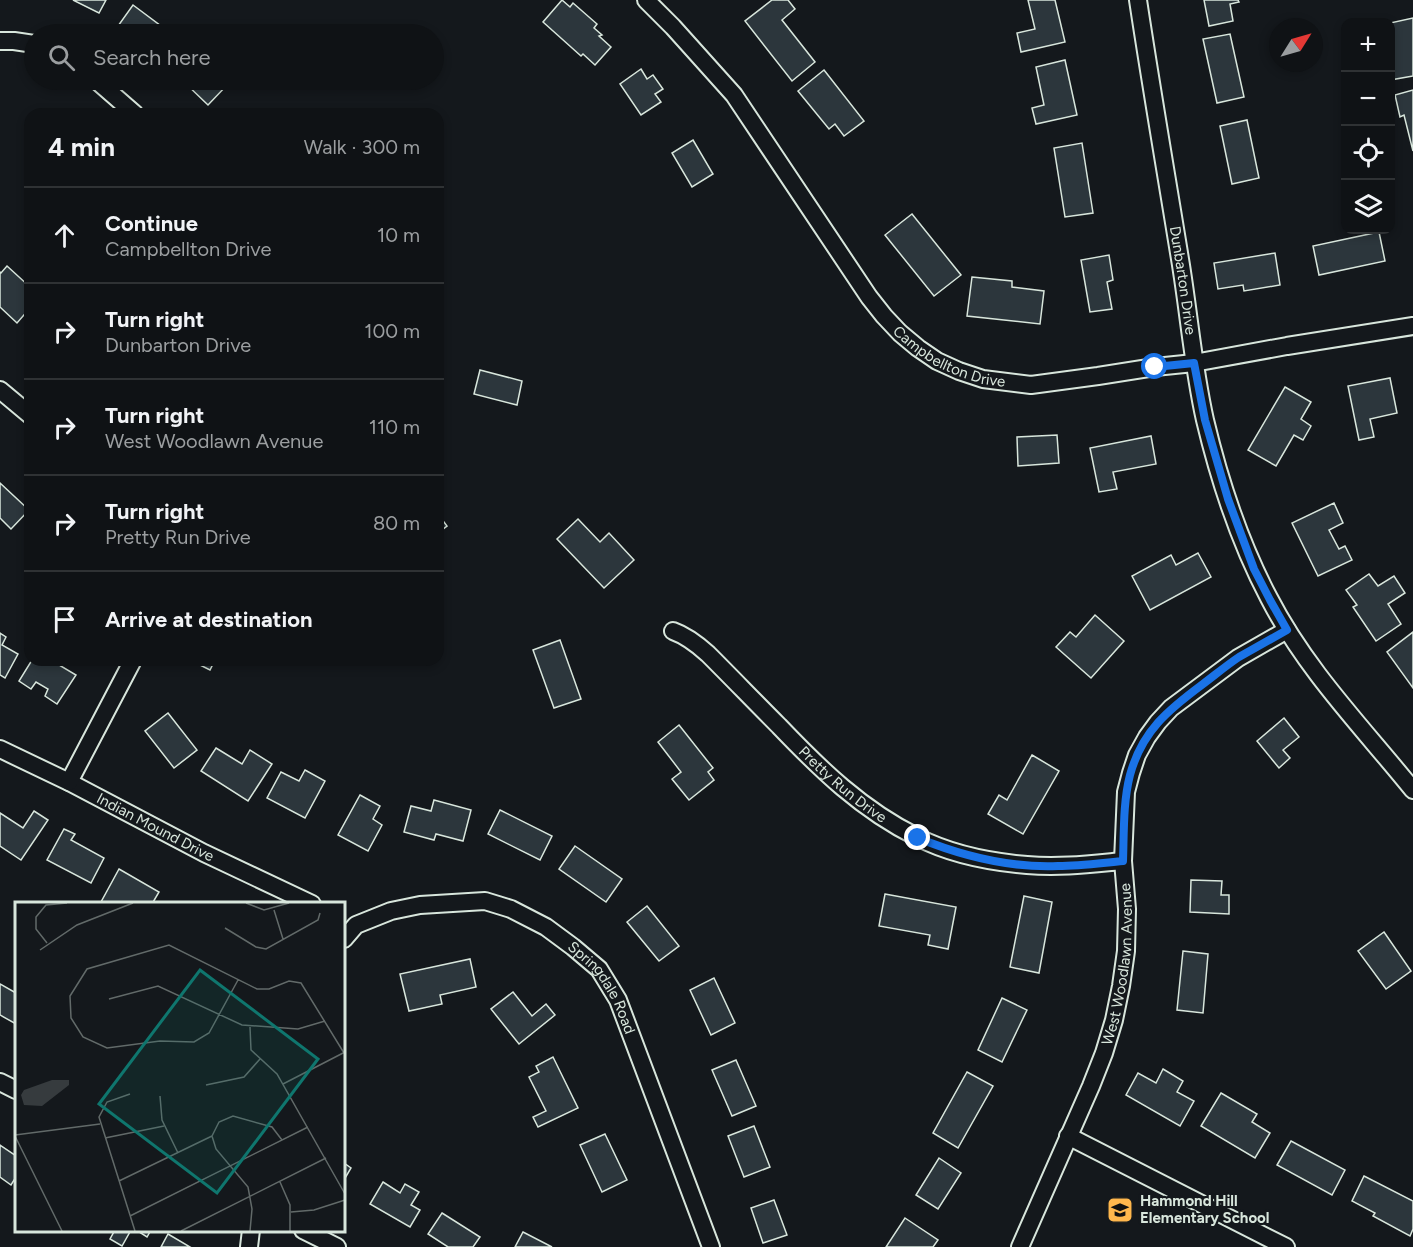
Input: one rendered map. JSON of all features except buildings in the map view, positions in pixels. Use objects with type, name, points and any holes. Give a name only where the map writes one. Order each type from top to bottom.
[{"type":"street","name":"Campbellton Drive","points":[[646,0],[734,95],[884,316],[900,333],[928,354],[959,371],[983,379],[1031,385],[1194,363],[1413,326]]},
{"type":"street","name":"Dunbarton Drive","points":[[1138,0],[1181,262],[1194,363],[1205,420],[1228,499],[1254,569],[1287,630],[1333,695],[1413,790]]},
{"type":"street","points":[[0,41],[24,42]]},
{"type":"street","points":[[107,90],[128,108]]},
{"type":"street","points":[[0,390],[24,410]]},
{"type":"street","name":"West Woodlawn Avenue","points":[[1020,1247],[1091,1086],[1114,1020],[1125,951],[1127,909],[1123,861],[1126,792],[1137,755],[1158,722],[1181,700],[1238,658],[1287,630]]},
{"type":"street","name":"Pretty Run Drive","points":[[673,631],[690,639],[708,654],[836,783],[861,804],[918,838],[967,855],[1027,865],[1057,867],[1123,861]]},
{"type":"street","points":[[69,782],[130,666]]},
{"type":"street","name":"Indian Mound Drive","points":[[0,749],[69,782],[204,853],[310,902]]},
{"type":"street","name":"Springdale Road","points":[[350,922],[420,905],[485,901],[511,909],[546,927],[599,969],[618,1000],[711,1247]]},
{"type":"street","points":[[345,936],[350,922]]},
{"type":"street","points":[[0,1082],[15,1090]]},
{"type":"street","points":[[1068,1136],[1286,1247]]},
{"type":"street","points":[[249,1247],[250,1232]]},
{"type":"street","points":[[307,1232],[337,1247]]},
{"type":"place","name":"Hammond Hill Elementary School","points":[[1120,1210]]},
{"type":"route","points":[[918,838],[967,855],[1027,865],[1057,867],[1123,861],[1126,792],[1137,755],[1147,737],[1172,708],[1238,658],[1287,630],[1254,569],[1228,499],[1205,420],[1194,363],[1155,367]]}]
